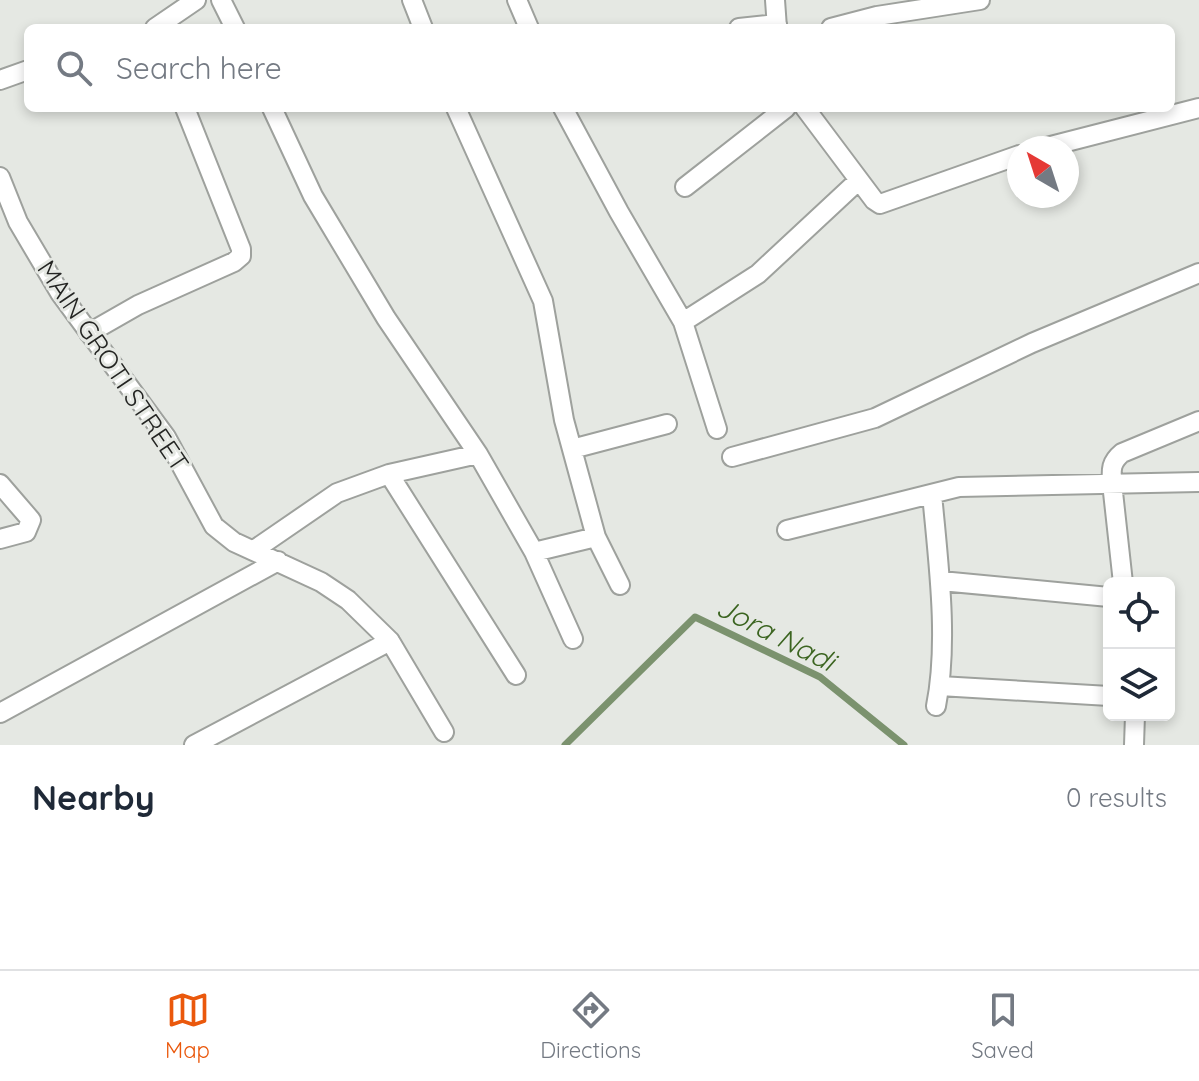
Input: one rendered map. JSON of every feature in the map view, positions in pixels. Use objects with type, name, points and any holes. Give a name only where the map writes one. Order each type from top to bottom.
[{"type":"street","points":[[161,24],[196,0]]},
{"type":"street","points":[[221,0],[233,24]]},
{"type":"street","points":[[412,0],[421,24]]},
{"type":"street","points":[[517,0],[527,24]]},
{"type":"street","points":[[775,0],[777,24]]},
{"type":"street","points":[[846,24],[877,16],[980,0]]},
{"type":"street","points":[[0,80],[24,71]]},
{"type":"street","points":[[1079,139],[1199,108]]},
{"type":"street","points":[[89,333],[138,305],[234,262],[241,256],[241,249],[187,112]]},
{"type":"street","points":[[274,112],[313,196],[386,318],[478,454],[534,552],[573,639]]},
{"type":"street","points":[[458,112],[543,301],[564,420],[596,537],[620,585]]},
{"type":"street","points":[[565,112],[683,322],[717,429]]},
{"type":"street","points":[[685,187],[781,112]]},
{"type":"street","points":[[808,112],[880,204],[1007,159]]},
{"type":"street","name":"MAIN GROTI STREET","points":[[0,177],[9,222],[166,437],[214,526],[234,542],[278,561],[348,600],[390,641],[444,732]]},
{"type":"street","points":[[683,322],[758,274],[859,180]]},
{"type":"street","points":[[732,457],[875,418],[1032,343],[1199,273]]},
{"type":"street","points":[[1122,577],[1112,483],[1114,459],[1199,421]]},
{"type":"street","points":[[572,449],[667,424]]},
{"type":"street","points":[[254,550],[337,493],[389,474],[478,454]]},
{"type":"street","points":[[389,474],[516,675]]},
{"type":"street","points":[[787,530],[959,487],[1199,482]]},
{"type":"street","points":[[0,484],[31,520],[26,532],[0,539]]},
{"type":"street","points":[[932,494],[941,581],[940,686],[936,706]]},
{"type":"street","points":[[534,552],[596,537]]},
{"type":"street","points":[[0,713],[278,561]]},
{"type":"street","points":[[941,581],[1103,596]]},
{"type":"street","points":[[194,745],[390,641]]},
{"type":"street","points":[[940,686],[1103,696]]},
{"type":"street","points":[[1134,745],[1135,721]]},
{"type":"waterway","name":"Jora Nadi","points":[[565,745],[695,617],[820,677],[904,745]]}]
